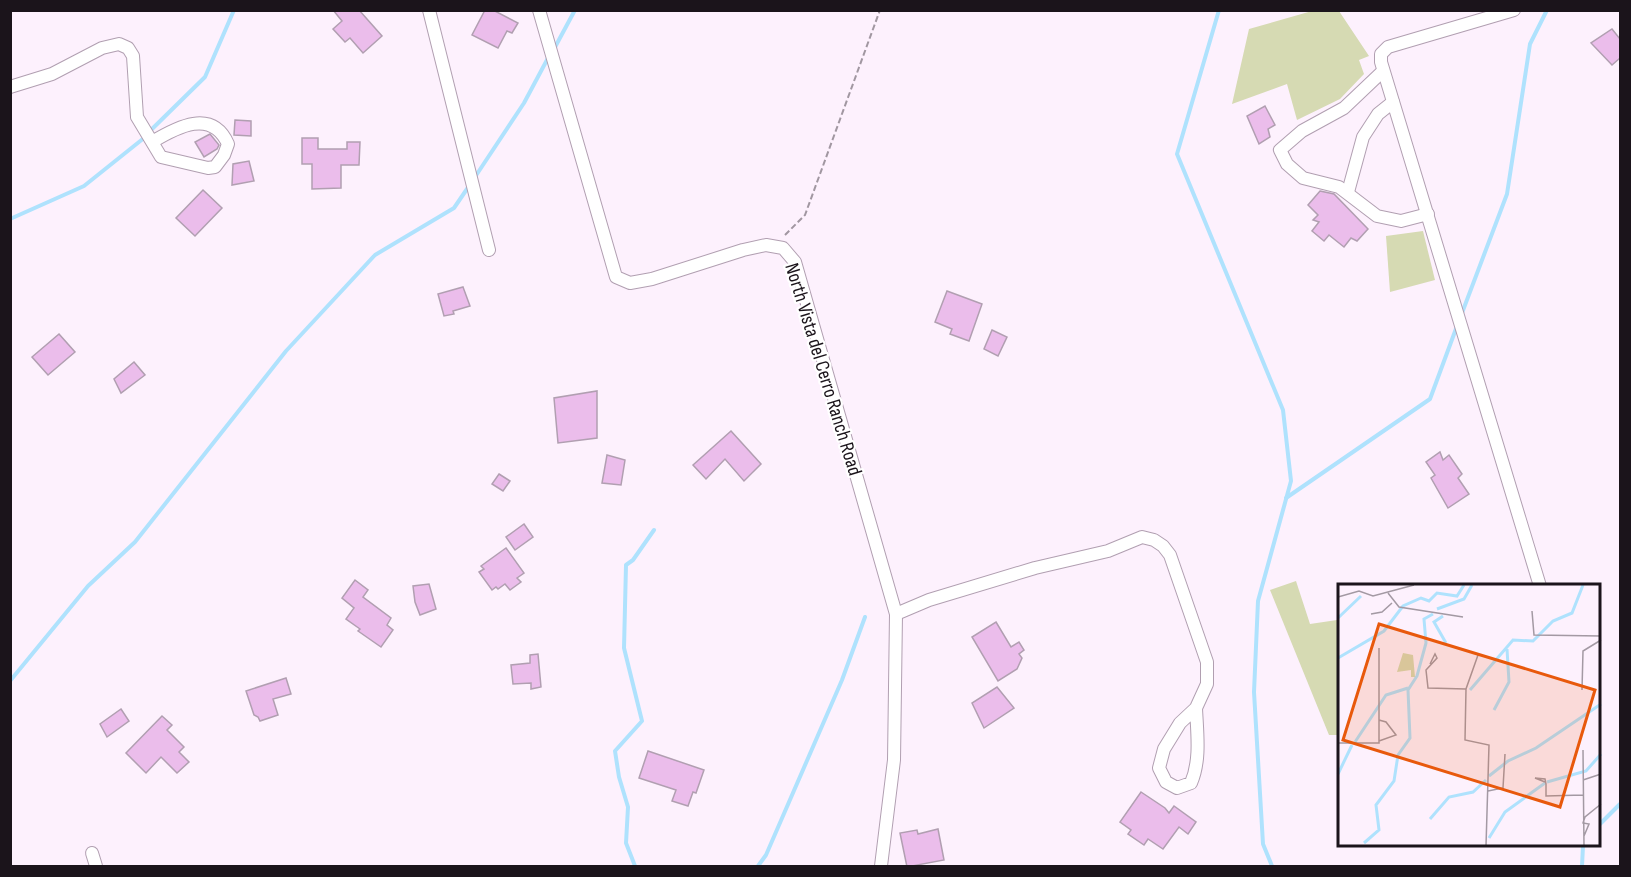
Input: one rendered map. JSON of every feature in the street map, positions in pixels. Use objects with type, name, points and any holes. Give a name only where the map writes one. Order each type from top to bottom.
[{"type":"street","points":[[429,10],[489,250]]},
{"type":"street","name":"North Vista del Cerro Ranch Road","points":[[539,10],[616,277],[630,283],[652,279],[766,245],[783,248],[795,262],[896,614],[894,760],[881,867]]},
{"type":"street","points":[[1514,10],[1388,47],[1381,54],[1383,71],[1539,584]]},
{"type":"street","points":[[10,87],[52,74],[102,48],[119,44],[128,48],[133,56],[136,117],[161,157],[208,168],[215,167],[224,155],[228,144],[224,133],[216,126],[207,123],[173,130],[152,142]]},
{"type":"street","points":[[1383,71],[1344,108],[1302,131],[1280,150],[1287,164],[1303,178],[1339,187],[1377,216],[1401,221],[1428,214]]},
{"type":"street","points":[[1347,192],[1363,137],[1378,114],[1393,102]]},
{"type":"street","points":[[896,614],[929,600],[1062,560],[1090,556],[1142,537],[1155,540],[1170,555],[1207,662],[1207,684],[1196,708],[1180,723],[1164,749],[1159,768],[1167,782],[1177,788],[1191,783],[1196,772],[1196,708]]},
{"type":"street","points":[[92,853],[96,867]]},
{"type":"path","points":[[774,247],[805,215],[880,10]]},
{"type":"green space","points":[[1312,11],[1339,11],[1369,56],[1359,60],[1364,74],[1340,99],[1297,120],[1287,84],[1232,104],[1249,29]]},
{"type":"green space","points":[[1423,231],[1435,280],[1390,292],[1386,236]]},
{"type":"green space","points":[[1296,581],[1310,624],[1337,620],[1338,617],[1338,735],[1329,735],[1270,590]]},
{"type":"building","points":[[333,10],[359,10],[382,36],[363,53],[350,38],[345,42],[333,29],[342,21]]},
{"type":"building","points":[[485,10],[493,10],[518,23],[512,33],[507,31],[498,48],[472,35]]},
{"type":"building","points":[[1612,29],[1620,39],[1620,58],[1612,65],[1591,43]]},
{"type":"building","points":[[1265,106],[1275,125],[1268,129],[1270,137],[1259,144],[1247,116]]},
{"type":"building","points":[[235,120],[251,121],[251,136],[234,135]]},
{"type":"building","points":[[210,134],[219,145],[217,149],[204,157],[195,142]]},
{"type":"building","points":[[302,138],[318,138],[318,149],[347,149],[347,142],[360,142],[359,165],[341,165],[341,188],[312,189],[312,164],[302,164]]},
{"type":"building","points":[[249,161],[254,181],[232,185],[233,164]]},
{"type":"building","points":[[203,190],[222,208],[195,236],[176,218]]},
{"type":"building","points":[[1320,191],[1334,194],[1368,229],[1357,241],[1351,238],[1344,247],[1329,235],[1324,241],[1312,231],[1319,222],[1313,220],[1318,215],[1308,205]]},
{"type":"building","points":[[463,287],[470,306],[444,316],[438,294]]},
{"type":"building","points":[[947,291],[982,304],[969,341],[950,334],[952,329],[935,322]]},
{"type":"building","points":[[992,330],[1007,337],[998,356],[984,349]]},
{"type":"building","points":[[59,334],[75,352],[48,375],[32,357]]},
{"type":"building","points":[[134,362],[145,375],[121,393],[114,379]]},
{"type":"building","points":[[597,391],[597,438],[558,443],[554,398]]},
{"type":"building","points":[[731,431],[761,464],[744,481],[725,459],[706,479],[693,465]]},
{"type":"building","points":[[1440,452],[1443,460],[1449,455],[1462,474],[1458,478],[1469,494],[1448,508],[1431,478],[1435,475],[1426,462]]},
{"type":"building","points":[[607,455],[625,460],[621,485],[602,483]]},
{"type":"building","points":[[499,474],[510,481],[503,491],[492,484]]},
{"type":"building","points":[[524,524],[533,537],[515,550],[506,537]]},
{"type":"building","points":[[506,548],[524,573],[517,578],[521,582],[510,590],[505,584],[492,590],[479,572],[484,569],[481,566]]},
{"type":"building","points":[[355,580],[368,590],[363,597],[391,618],[387,625],[393,630],[381,647],[358,631],[360,629],[346,619],[354,608],[342,598]]},
{"type":"building","points":[[429,584],[436,609],[420,615],[415,602],[413,586]]},
{"type":"building","points":[[996,622],[1011,647],[1019,642],[1024,650],[1019,654],[1022,658],[1017,669],[998,681],[972,637]]},
{"type":"building","points":[[538,654],[541,687],[531,689],[531,683],[513,684],[511,665],[530,663],[530,655]]},
{"type":"building","points":[[286,678],[291,694],[273,699],[278,715],[260,721],[254,715],[246,691]]},
{"type":"building","points":[[997,687],[1014,708],[984,728],[972,703]]},
{"type":"building","points":[[121,709],[129,721],[107,737],[100,724]]},
{"type":"building","points":[[162,716],[172,725],[167,730],[184,747],[179,752],[189,762],[177,773],[161,757],[146,773],[126,753]]},
{"type":"building","points":[[648,751],[704,770],[696,793],[693,792],[688,806],[672,801],[676,790],[639,778]]},
{"type":"building","points":[[1141,792],[1169,813],[1174,806],[1196,822],[1188,834],[1179,827],[1163,849],[1148,839],[1144,845],[1128,834],[1131,830],[1120,822]]},
{"type":"building","points":[[938,829],[944,860],[907,867],[900,833],[917,830],[918,834]]},
{"type":"waterway","points":[[151,130],[205,77],[234,10]]},
{"type":"waterway","points":[[554,49],[575,10]]},
{"type":"waterway","points":[[1219,10],[1177,154],[1283,410],[1291,481],[1258,601],[1254,692],[1263,844],[1272,866]]},
{"type":"waterway","points":[[1462,313],[1507,194],[1530,44],[1547,10]]},
{"type":"waterway","points":[[475,177],[524,103],[548,58]]},
{"type":"waterway","points":[[10,219],[84,186],[144,138]]},
{"type":"waterway","points":[[10,681],[88,586],[135,542],[286,351],[375,255],[454,208],[469,186]]},
{"type":"waterway","points":[[1286,498],[1430,399],[1457,326]]},
{"type":"waterway","points":[[635,866],[626,843],[628,807],[619,777],[615,751],[642,721],[624,648],[626,565],[633,560],[654,530]]},
{"type":"waterway","points":[[758,866],[766,855],[842,680],[865,617]]},
{"type":"waterway","points":[[1601,823],[1620,804]]},
{"type":"waterway","points":[[1582,866],[1583,847]]}]
